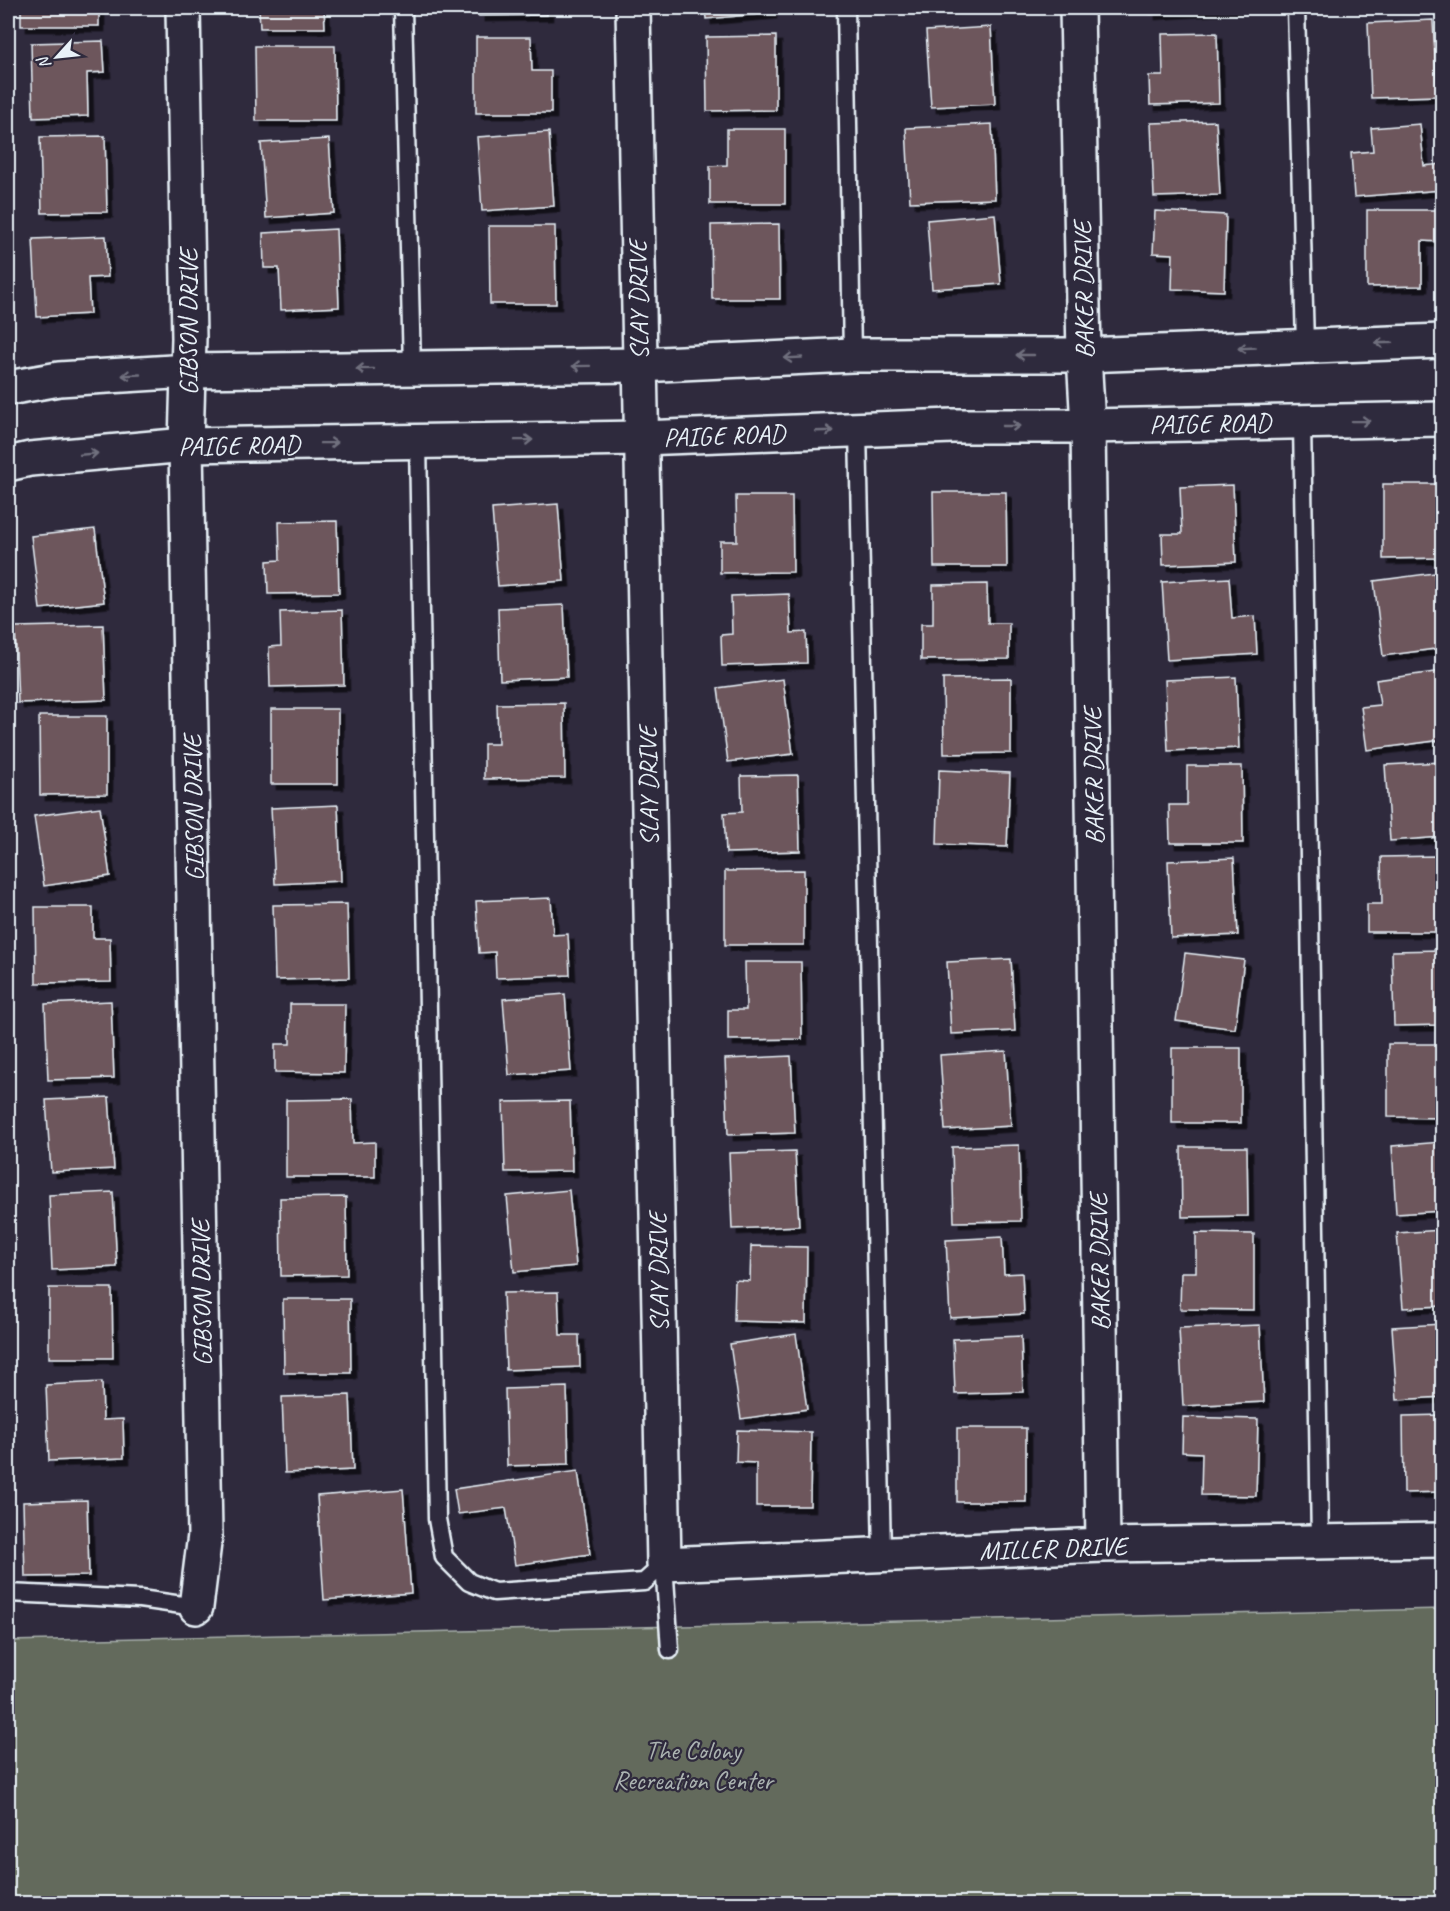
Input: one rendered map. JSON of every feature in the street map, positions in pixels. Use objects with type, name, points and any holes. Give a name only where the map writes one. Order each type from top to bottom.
[{"type":"street","name":"GIBSON DRIVE","points":[[183,8],[189,371],[186,445],[205,1535],[196,1607]]},
{"type":"street","name":"SLAY DRIVE","points":[[633,8],[664,1564]]},
{"type":"street","name":"BAKER DRIVE","points":[[1077,8],[1084,355],[1088,426],[1103,1545]]},
{"type":"street","points":[[8,388],[59,379],[189,371],[639,365],[852,355],[1084,355],[1443,341]]},
{"type":"street","name":"PAIGE ROAD","points":[[8,464],[30,459],[186,445],[641,438],[953,426],[1088,426],[1443,419]]},
{"type":"street","name":"MILLER DRIVE","points":[[664,1564],[1103,1545],[1443,1540]]},
{"type":"lane","points":[[404,8],[412,368]]},
{"type":"lane","points":[[846,8],[852,355]]},
{"type":"lane","points":[[1296,8],[1305,345]]},
{"type":"lane","points":[[1302,422],[1320,1542]]},
{"type":"lane","points":[[858,430],[882,1554]]},
{"type":"lane","points":[[418,441],[436,1519],[444,1557],[469,1582],[494,1592],[644,1582],[664,1564]]},
{"type":"lane","points":[[664,1564],[670,1650]]},
{"type":"lane","points":[[8,1593],[140,1599],[196,1607]]},
{"type":"green space","name":"The Colony Recreation Center","points":[[1442,1609],[1442,1903],[8,1903],[8,1641]]},
{"type":"building","points":[[21,8],[99,8],[99,26],[21,26]]},
{"type":"building","points":[[259,8],[324,8],[325,28],[260,28]]},
{"type":"building","points":[[479,8],[547,8],[547,15],[479,16]]},
{"type":"building","points":[[705,8],[770,8],[771,13],[706,19]]},
{"type":"building","points":[[920,8],[979,8],[920,11]]},
{"type":"building","points":[[1150,8],[1239,8],[1150,14]]},
{"type":"building","points":[[1433,20],[1437,96],[1371,98],[1368,23]]},
{"type":"building","points":[[991,27],[995,104],[931,107],[926,31]]},
{"type":"building","points":[[1217,33],[1219,103],[1150,105],[1149,76],[1163,76],[1162,34]]},
{"type":"building","points":[[776,36],[776,110],[707,111],[706,37]]},
{"type":"building","points":[[476,37],[531,37],[532,71],[551,71],[551,113],[476,113]]},
{"type":"building","points":[[103,41],[105,72],[87,73],[88,116],[33,118],[31,43]]},
{"type":"building","points":[[255,46],[335,46],[336,121],[256,121]]},
{"type":"building","points":[[1216,121],[1220,195],[1154,197],[1151,123]]},
{"type":"building","points":[[992,124],[995,199],[910,202],[906,128]]},
{"type":"building","points":[[1420,124],[1424,166],[1442,164],[1442,190],[1354,197],[1351,153],[1373,151],[1371,128]]},
{"type":"building","points":[[727,129],[785,129],[785,204],[710,204],[710,166],[727,165]]},
{"type":"building","points":[[549,132],[554,206],[482,211],[477,137]]},
{"type":"building","points":[[105,136],[107,212],[42,213],[40,137]]},
{"type":"building","points":[[329,139],[334,213],[266,218],[261,143]]},
{"type":"building","points":[[1367,210],[1441,210],[1441,242],[1422,241],[1422,286],[1367,287]]},
{"type":"building","points":[[1155,211],[1226,215],[1224,291],[1172,289],[1173,254],[1153,253]]},
{"type":"building","points":[[995,214],[1001,284],[932,289],[927,220]]},
{"type":"building","points":[[779,224],[780,299],[712,299],[711,225]]},
{"type":"building","points":[[489,226],[555,226],[556,304],[490,304]]},
{"type":"building","points":[[336,229],[339,307],[281,310],[279,268],[264,268],[263,233]]},
{"type":"building","points":[[106,236],[108,277],[88,278],[90,314],[37,317],[33,239]]},
{"type":"building","points":[[1383,484],[1442,484],[1442,558],[1383,559]]},
{"type":"building","points":[[1233,485],[1236,562],[1163,565],[1162,534],[1182,534],[1180,487]]},
{"type":"building","points":[[933,492],[1006,492],[1007,567],[934,567]]},
{"type":"building","points":[[736,496],[792,496],[793,572],[720,573],[720,541],[737,541]]},
{"type":"building","points":[[558,504],[564,581],[498,586],[492,509]]},
{"type":"building","points":[[337,521],[339,593],[268,594],[267,561],[280,560],[279,522]]},
{"type":"building","points":[[95,529],[104,602],[40,609],[31,536]]},
{"type":"building","points":[[1434,573],[1442,648],[1383,656],[1374,581]]},
{"type":"building","points":[[1229,578],[1232,618],[1255,616],[1257,654],[1167,660],[1162,582]]},
{"type":"building","points":[[987,584],[988,623],[1009,623],[1009,659],[921,660],[921,624],[933,624],[933,585]]},
{"type":"building","points":[[789,594],[791,633],[806,632],[807,663],[722,666],[721,635],[732,634],[731,596]]},
{"type":"building","points":[[564,605],[567,677],[500,680],[498,608]]},
{"type":"building","points":[[342,610],[344,685],[270,687],[269,647],[281,646],[280,612]]},
{"type":"building","points":[[103,625],[106,700],[18,703],[15,627]]},
{"type":"building","points":[[1442,671],[1442,740],[1367,750],[1361,707],[1380,705],[1376,680]]},
{"type":"building","points":[[1236,677],[1239,748],[1168,751],[1165,680]]},
{"type":"building","points":[[1011,678],[1011,753],[944,754],[943,679]]},
{"type":"building","points":[[783,679],[793,754],[728,762],[718,688]]},
{"type":"building","points":[[564,703],[565,778],[484,779],[484,744],[498,744],[497,704]]},
{"type":"building","points":[[271,709],[338,709],[338,784],[271,784]]},
{"type":"building","points":[[39,716],[107,716],[107,794],[40,795]]},
{"type":"building","points":[[1442,762],[1442,837],[1390,841],[1385,765]]},
{"type":"building","points":[[1187,766],[1242,766],[1243,843],[1170,843],[1169,805],[1187,805]]},
{"type":"building","points":[[939,770],[1010,773],[1007,847],[937,844]]},
{"type":"building","points":[[798,775],[800,851],[726,853],[724,813],[742,812],[741,776]]},
{"type":"building","points":[[338,805],[341,881],[275,884],[271,808]]},
{"type":"building","points":[[100,807],[110,876],[44,886],[34,816]]},
{"type":"building","points":[[1437,856],[1438,900],[1442,900],[1442,932],[1367,932],[1367,904],[1382,904],[1381,857]]},
{"type":"building","points":[[1234,858],[1238,935],[1171,938],[1168,861]]},
{"type":"building","points":[[804,870],[804,945],[725,945],[725,871]]},
{"type":"building","points":[[551,898],[553,935],[568,934],[570,975],[496,978],[495,952],[479,953],[476,901]]},
{"type":"building","points":[[347,904],[349,978],[275,980],[273,905]]},
{"type":"building","points":[[35,907],[93,907],[93,938],[110,938],[111,982],[36,983]]},
{"type":"building","points":[[1442,950],[1442,1025],[1394,1026],[1392,951]]},
{"type":"building","points":[[1185,953],[1244,960],[1235,1029],[1176,1021]]},
{"type":"building","points":[[1011,959],[1015,1031],[951,1034],[947,962]]},
{"type":"building","points":[[745,962],[801,962],[802,1039],[728,1040],[728,1010],[746,1010]]},
{"type":"building","points":[[565,994],[571,1071],[509,1075],[503,999]]},
{"type":"building","points":[[111,1001],[114,1078],[48,1080],[45,1004]]},
{"type":"building","points":[[290,1004],[345,1004],[344,1073],[275,1072],[275,1044],[290,1044]]},
{"type":"building","points":[[1388,1044],[1442,1044],[1442,1118],[1388,1117]]},
{"type":"building","points":[[1172,1048],[1241,1048],[1241,1123],[1172,1123]]},
{"type":"building","points":[[1006,1051],[1011,1126],[945,1130],[940,1055]]},
{"type":"building","points":[[791,1056],[795,1133],[728,1135],[725,1059]]},
{"type":"building","points":[[109,1097],[114,1169],[51,1172],[46,1100]]},
{"type":"building","points":[[352,1099],[353,1143],[375,1142],[375,1177],[286,1177],[286,1100]]},
{"type":"building","points":[[570,1101],[572,1171],[505,1172],[503,1102]]},
{"type":"building","points":[[1442,1142],[1442,1211],[1396,1214],[1392,1146]]},
{"type":"building","points":[[1019,1145],[1021,1221],[954,1222],[952,1147]]},
{"type":"building","points":[[1181,1147],[1247,1147],[1248,1216],[1182,1217]]},
{"type":"building","points":[[795,1151],[799,1226],[732,1229],[729,1153]]},
{"type":"building","points":[[569,1190],[576,1266],[514,1272],[507,1196]]},
{"type":"building","points":[[113,1192],[117,1267],[52,1270],[49,1195]]},
{"type":"building","points":[[346,1197],[347,1275],[281,1276],[280,1198]]},
{"type":"building","points":[[1442,1230],[1442,1306],[1403,1308],[1397,1233]]},
{"type":"building","points":[[1196,1233],[1254,1234],[1254,1310],[1180,1309],[1181,1272],[1196,1272]]},
{"type":"building","points":[[1002,1237],[1004,1274],[1022,1273],[1024,1314],[950,1318],[946,1240]]},
{"type":"building","points":[[751,1246],[807,1247],[806,1323],[734,1321],[735,1280],[750,1281]]},
{"type":"building","points":[[49,1288],[112,1288],[113,1358],[49,1358]]},
{"type":"building","points":[[558,1292],[560,1335],[579,1335],[580,1367],[506,1370],[503,1293]]},
{"type":"building","points":[[283,1299],[350,1299],[351,1373],[284,1373]]},
{"type":"building","points":[[1442,1324],[1442,1397],[1397,1400],[1392,1327]]},
{"type":"building","points":[[1260,1325],[1264,1402],[1183,1406],[1179,1328]]},
{"type":"building","points":[[796,1334],[807,1409],[741,1419],[730,1344]]},
{"type":"building","points":[[1021,1336],[1023,1392],[955,1394],[953,1339]]},
{"type":"building","points":[[102,1382],[103,1420],[123,1419],[124,1458],[49,1461],[46,1385]]},
{"type":"building","points":[[567,1387],[569,1464],[507,1466],[505,1389]]},
{"type":"building","points":[[350,1395],[353,1470],[285,1473],[282,1397]]},
{"type":"building","points":[[1442,1415],[1442,1492],[1404,1493],[1403,1416]]},
{"type":"building","points":[[1183,1417],[1258,1419],[1256,1496],[1201,1495],[1202,1453],[1182,1452]]},
{"type":"building","points":[[957,1428],[1026,1428],[1026,1502],[957,1502]]},
{"type":"building","points":[[737,1430],[811,1432],[810,1506],[756,1506],[756,1463],[736,1462]]},
{"type":"building","points":[[578,1471],[590,1554],[515,1565],[506,1508],[458,1514],[454,1489]]},
{"type":"building","points":[[403,1489],[411,1593],[324,1600],[317,1496]]},
{"type":"building","points":[[87,1500],[89,1576],[25,1577],[23,1502]]}]
